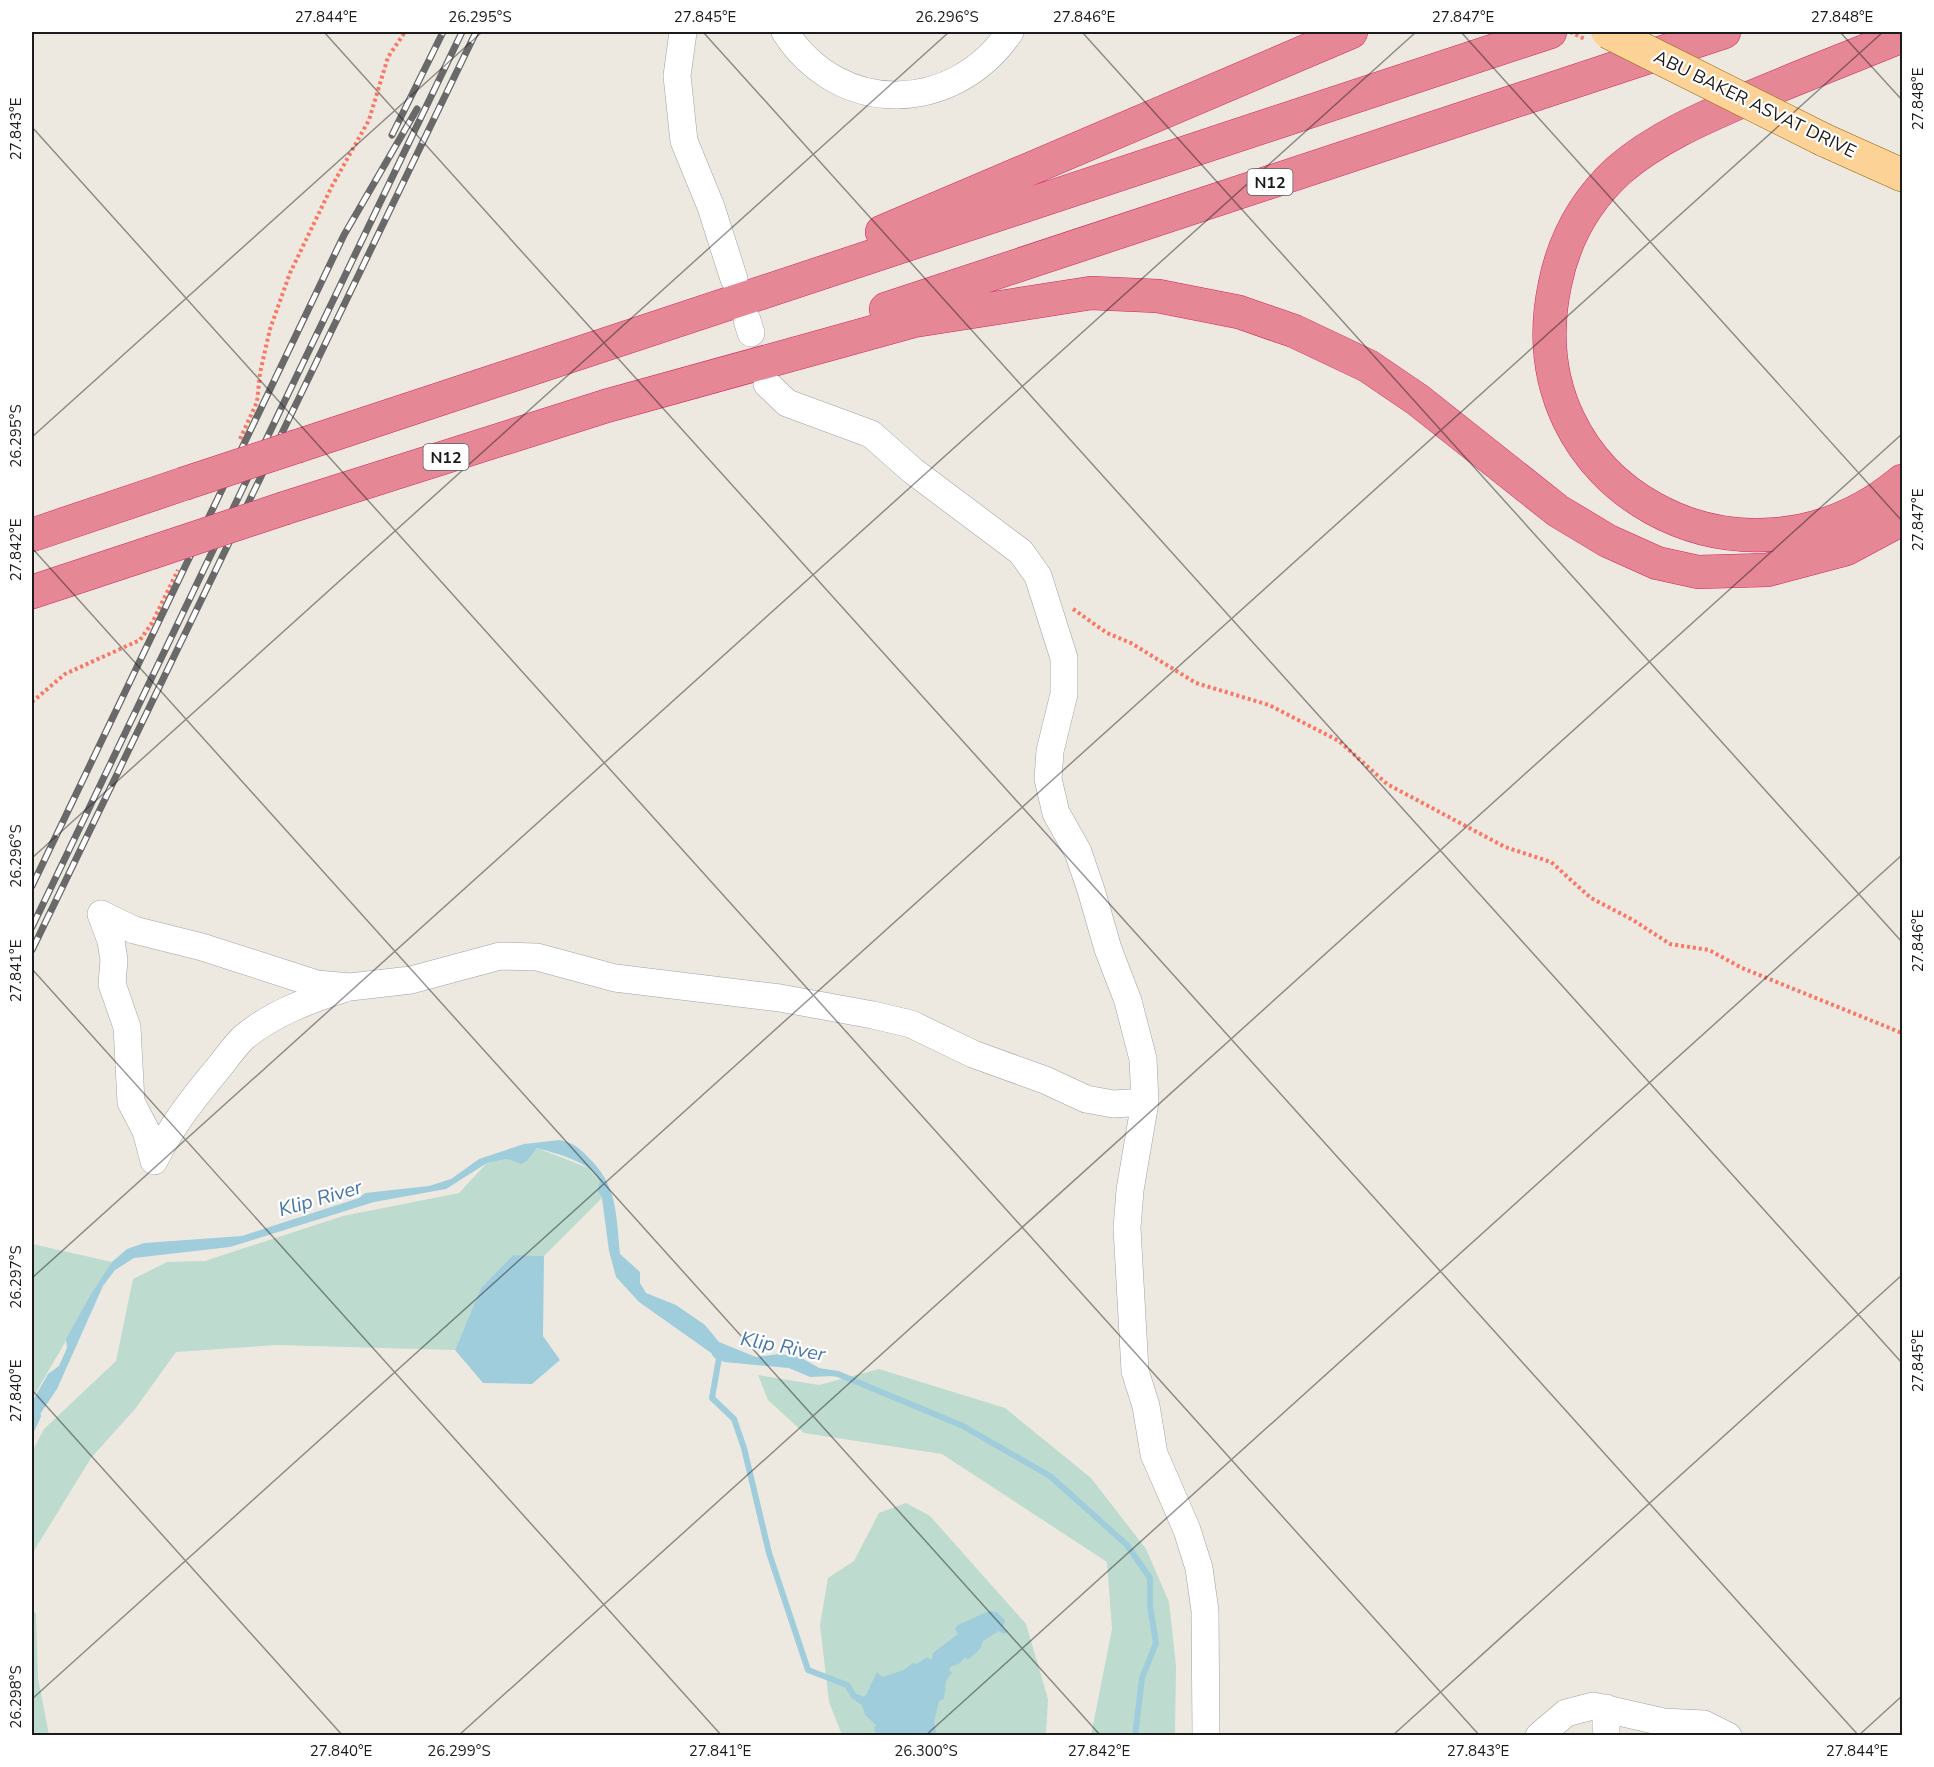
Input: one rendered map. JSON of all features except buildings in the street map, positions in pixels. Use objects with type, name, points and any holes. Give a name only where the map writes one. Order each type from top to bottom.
[{"type":"highway","points":[[608,343],[686,309],[945,206],[1351,32]]},
{"type":"highway","points":[[32,535],[1550,32]]},
{"type":"highway","name":"N12","points":[[32,592],[285,508],[606,406],[707,368],[1724,32]]},
{"type":"highway","points":[[1902,36],[1719,111],[1660,141],[1625,165],[1592,200],[1573,229],[1560,262],[1550,326],[1551,358],[1558,389],[1583,443],[1606,473],[1627,491],[1650,508],[1685,524],[1718,533],[1758,537],[1794,533],[1847,516],[1878,500],[1902,481]]},
{"type":"highway","points":[[606,406],[913,321],[1091,293],[1158,296],[1239,312],[1294,331],[1368,366],[1418,400],[1558,511],[1608,541],[1657,563],[1698,572],[1743,573],[1767,570],[1846,549],[1902,519]]},
{"type":"main road","name":"ABU BAKER ASVAT DRIVE","points":[[1608,32],[1824,140],[1902,175]]},
{"type":"street","points":[[683,32],[677,76],[684,141],[711,207],[734,279]]},
{"type":"street","points":[[784,32],[799,52],[831,77],[867,92],[897,96],[930,91],[959,79],[985,60],[1010,32]]},
{"type":"street","points":[[767,384],[787,403],[871,434],[914,471],[1021,552],[1032,566],[1042,587],[1064,658],[1064,694],[1050,751],[1048,779],[1056,813],[1078,852],[1108,949],[1128,1001],[1143,1059],[1145,1102],[1130,1190],[1127,1228],[1135,1371],[1146,1406],[1154,1455],[1187,1530],[1199,1568],[1204,1611],[1206,1736]]},
{"type":"street","points":[[350,987],[308,1001],[243,1038],[192,1099],[165,1138],[154,1161],[146,1131],[131,1102],[127,1027],[112,984],[114,960],[111,941],[101,914],[134,930],[202,947],[276,973],[317,984],[350,987],[411,980],[500,956],[537,957],[615,978],[780,998],[911,1024],[973,1054],[1045,1080],[1086,1100],[1113,1104],[1145,1102]]},
{"type":"street","points":[[1539,1736],[1566,1713],[1593,1706],[1663,1722],[1704,1724],[1728,1736]]},
{"type":"street","points":[[1606,1708],[1606,1736]]},
{"type":"path","points":[[237,444],[257,402],[260,373],[270,329],[290,273],[332,186],[369,120],[388,57],[405,32]]},
{"type":"path","points":[[32,702],[45,688],[65,674],[140,640],[153,623],[183,560]]},
{"type":"path","points":[[1042,587],[1107,633],[1131,643],[1196,683],[1269,705],[1339,741],[1387,784],[1505,847],[1536,855],[1551,862],[1591,898],[1633,920],[1670,944],[1709,951],[1742,968],[1902,1033]]},
{"type":"green space","points":[[537,1148],[588,1168],[601,1182],[597,1190],[602,1198],[544,1256],[513,1255],[481,1288],[455,1350],[277,1345],[176,1352],[135,1409],[91,1458],[32,1554],[32,1452],[44,1429],[116,1361],[133,1279],[167,1262],[205,1261],[343,1216],[459,1193],[487,1163],[507,1159],[528,1160]]},
{"type":"green space","points":[[32,1244],[112,1262],[32,1399]]},
{"type":"green space","points":[[879,1369],[1005,1408],[1091,1478],[1146,1549],[1169,1602],[1176,1666],[1175,1735],[1091,1735],[1112,1629],[1107,1562],[942,1454],[804,1433],[768,1400],[758,1375],[819,1385]]},
{"type":"green space","points":[[906,1503],[930,1516],[1026,1624],[1048,1699],[1046,1735],[842,1735],[829,1702],[820,1625],[828,1578],[854,1561],[879,1513]]},
{"type":"green space","points":[[32,1611],[36,1613],[38,1678],[49,1735],[32,1735]]},
{"type":"water","points":[[560,1140],[581,1150],[605,1178],[614,1201],[620,1254],[640,1272],[640,1283],[646,1293],[676,1305],[705,1325],[719,1342],[756,1357],[779,1354],[800,1357],[833,1376],[810,1377],[789,1368],[724,1362],[639,1302],[616,1277],[609,1251],[602,1198],[597,1190],[600,1182],[596,1175],[573,1159],[537,1148],[528,1160],[521,1164],[507,1159],[487,1163],[446,1189],[374,1202],[230,1247],[134,1258],[115,1270],[103,1286],[57,1389],[32,1426],[32,1402],[48,1374],[59,1366],[67,1348],[66,1339],[91,1294],[112,1262],[127,1249],[144,1243],[242,1236],[359,1198],[365,1193],[429,1186],[451,1179],[479,1159],[524,1144]]},
{"type":"water","points":[[513,1255],[544,1256],[543,1336],[560,1360],[532,1384],[483,1383],[455,1350],[481,1288]]},
{"type":"water","points":[[989,1611],[997,1612],[1005,1620],[1003,1628],[1008,1631],[1004,1634],[999,1631],[983,1641],[980,1649],[969,1659],[964,1658],[960,1663],[950,1667],[949,1671],[952,1672],[946,1681],[944,1699],[939,1701],[934,1722],[937,1735],[877,1735],[874,1730],[876,1725],[865,1715],[862,1705],[855,1701],[866,1695],[877,1672],[882,1677],[904,1670],[913,1663],[917,1664],[926,1658],[932,1659],[933,1653],[958,1634],[955,1629],[958,1625]]},
{"type":"waterway","points":[[715,1354],[719,1358],[712,1398],[734,1419],[744,1448],[769,1553],[808,1670],[847,1685],[854,1696],[866,1701]]},
{"type":"waterway","name":"Klip River","points":[[818,1371],[838,1374],[963,1426],[1050,1476],[1127,1545],[1150,1578],[1150,1606],[1156,1643],[1142,1678],[1135,1736]]},
{"type":"waterway","name":"Klip River","points":[[32,1429],[38,1416]]},
{"type":"railway","points":[[392,135],[443,32]]},
{"type":"railway","points":[[32,927],[462,32]]},
{"type":"railway","points":[[32,950],[476,32]]},
{"type":"railway","points":[[32,886],[344,235],[417,109]]}]
